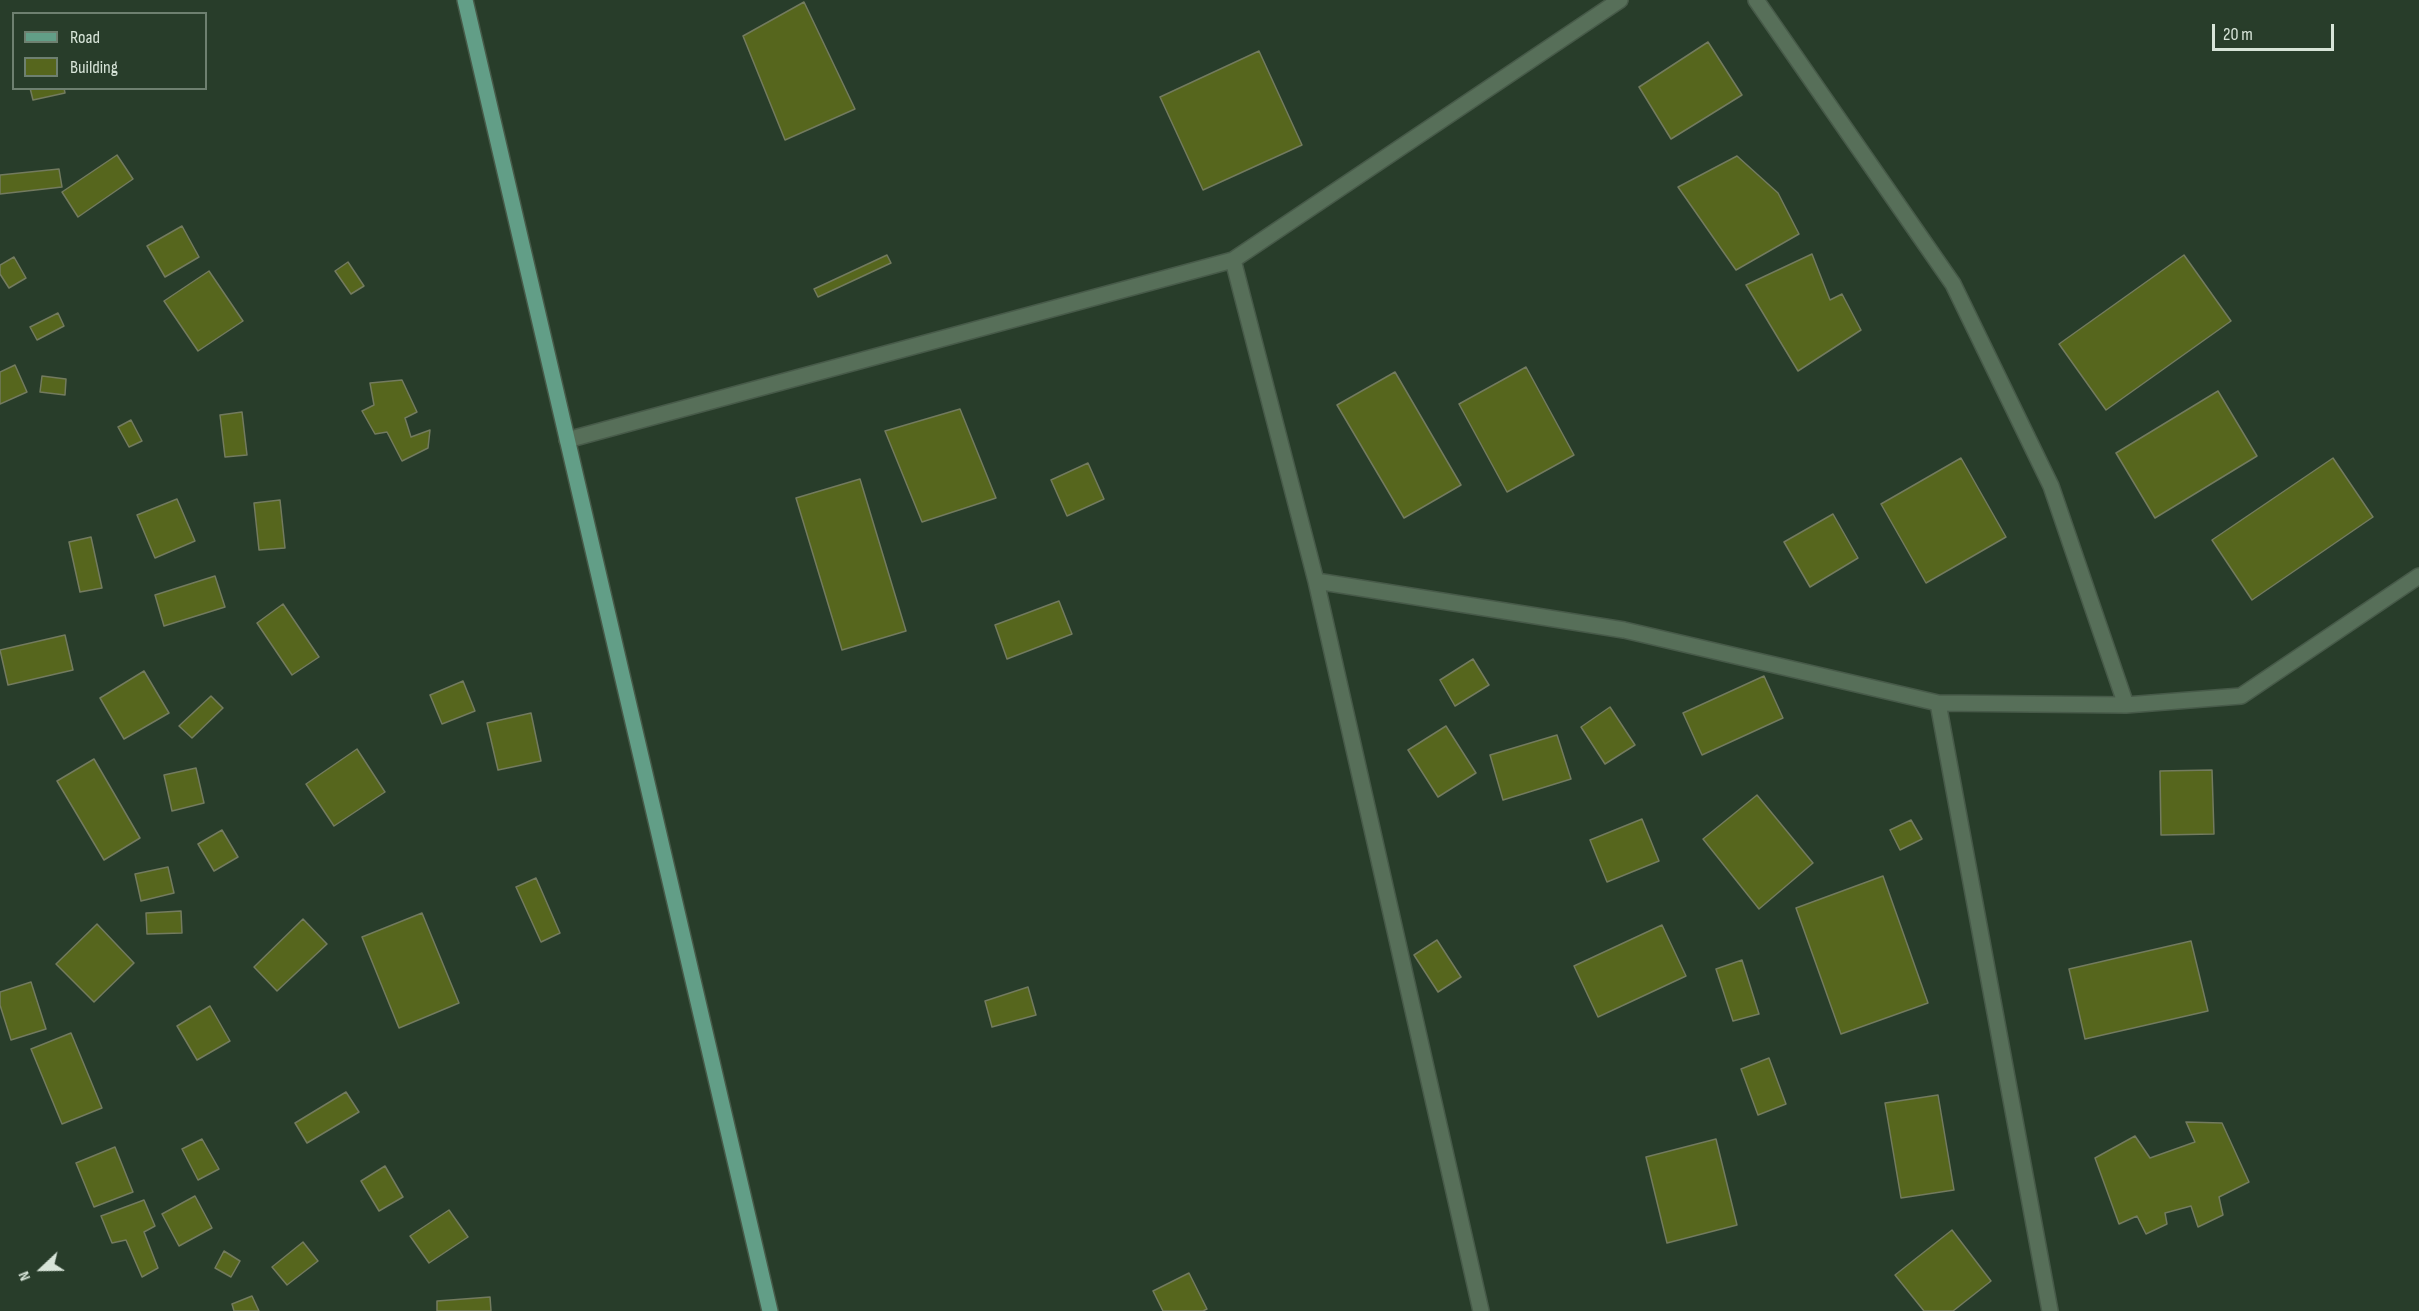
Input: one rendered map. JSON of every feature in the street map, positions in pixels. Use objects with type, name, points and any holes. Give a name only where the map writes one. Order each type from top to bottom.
[{"type":"main road","points":[[465,0],[770,1311]]},
{"type":"street","points":[[567,440],[1233,260],[1620,0]]},
{"type":"street","points":[[1756,0],[1953,284],[2051,486],[2126,705]]},
{"type":"street","points":[[1233,260],[1316,581],[1481,1311]]},
{"type":"street","points":[[1316,581],[1624,630],[1938,703],[2126,705],[2241,696],[2419,576]]},
{"type":"street","points":[[1938,703],[2050,1311]]},
{"type":"building","points":[[804,2],[855,109],[785,140],[743,36]]},
{"type":"building","points":[[1708,42],[1742,95],[1671,139],[1639,87]]},
{"type":"building","points":[[1259,51],[1302,145],[1203,190],[1160,97]]},
{"type":"building","points":[[30,90],[64,90],[65,93],[33,100]]},
{"type":"building","points":[[117,155],[133,179],[78,217],[62,192]]},
{"type":"building","points":[[1737,156],[1778,193],[1799,234],[1736,270],[1678,187]]},
{"type":"building","points":[[59,169],[62,187],[0,194],[0,175]]},
{"type":"building","points":[[182,226],[199,257],[165,277],[147,246]]},
{"type":"building","points":[[1812,254],[1830,300],[1842,294],[1861,330],[1798,371],[1746,285]]},
{"type":"building","points":[[887,255],[891,263],[818,297],[814,289]]},
{"type":"building","points":[[2184,255],[2231,321],[2106,410],[2059,344]]},
{"type":"building","points":[[14,257],[26,278],[9,288],[0,274],[0,265]]},
{"type":"building","points":[[348,262],[364,286],[351,294],[335,271]]},
{"type":"building","points":[[209,271],[243,321],[198,351],[164,301]]},
{"type":"building","points":[[58,313],[64,326],[37,340],[30,327]]},
{"type":"building","points":[[15,365],[27,392],[0,404],[0,372]]},
{"type":"building","points":[[1526,367],[1574,455],[1507,492],[1459,404]]},
{"type":"building","points":[[1395,372],[1461,485],[1404,518],[1337,405]]},
{"type":"building","points":[[42,376],[66,379],[65,395],[40,392]]},
{"type":"building","points":[[402,380],[417,412],[405,418],[411,437],[430,430],[428,448],[402,461],[387,432],[375,434],[362,411],[374,405],[370,383]]},
{"type":"building","points":[[2218,391],[2257,456],[2155,518],[2116,453]]},
{"type":"building","points":[[960,409],[996,498],[922,522],[885,431]]},
{"type":"building","points":[[242,412],[247,455],[225,457],[220,415]]},
{"type":"building","points":[[131,420],[142,441],[129,447],[118,427]]},
{"type":"building","points":[[1961,458],[2006,537],[1926,583],[1881,504]]},
{"type":"building","points":[[2333,458],[2373,517],[2252,600],[2212,540]]},
{"type":"building","points":[[1088,463],[1104,499],[1067,516],[1051,480]]},
{"type":"building","points":[[860,479],[906,631],[842,650],[796,498]]},
{"type":"building","points":[[177,499],[195,541],[155,558],[137,515]]},
{"type":"building","points":[[280,500],[285,548],[259,550],[254,503]]},
{"type":"building","points":[[1833,514],[1858,558],[1810,587],[1784,542]]},
{"type":"building","points":[[91,537],[102,588],[80,592],[69,542]]},
{"type":"building","points":[[215,576],[225,607],[164,626],[155,595]]},
{"type":"building","points":[[1059,601],[1072,634],[1007,659],[995,625]]},
{"type":"building","points":[[283,604],[319,657],[292,675],[257,623]]},
{"type":"building","points":[[65,635],[73,670],[8,685],[0,650]]},
{"type":"building","points":[[1473,659],[1489,685],[1455,706],[1440,680]]},
{"type":"building","points":[[144,671],[169,713],[124,739],[100,698]]},
{"type":"building","points":[[1764,676],[1783,718],[1702,755],[1683,713]]},
{"type":"building","points":[[463,681],[475,711],[442,724],[430,695]]},
{"type":"building","points":[[211,696],[223,708],[192,738],[179,726]]},
{"type":"building","points":[[1610,707],[1635,745],[1605,764],[1581,727]]},
{"type":"building","points":[[531,713],[541,761],[498,770],[487,723]]},
{"type":"building","points":[[1446,726],[1476,773],[1438,797],[1408,750]]},
{"type":"building","points":[[1557,735],[1571,779],[1503,800],[1490,755]]},
{"type":"building","points":[[357,749],[385,792],[334,826],[306,784]]},
{"type":"building","points":[[94,759],[140,838],[104,860],[57,781]]},
{"type":"building","points":[[196,768],[204,803],[172,811],[164,775]]},
{"type":"building","points":[[2212,770],[2214,834],[2161,835],[2160,771]]},
{"type":"building","points":[[1757,795],[1813,863],[1759,909],[1703,839]]},
{"type":"building","points":[[1642,819],[1659,861],[1607,882],[1590,840]]},
{"type":"building","points":[[1911,820],[1922,839],[1900,850],[1890,830]]},
{"type":"building","points":[[222,830],[238,857],[214,871],[198,844]]},
{"type":"building","points":[[168,867],[174,893],[141,901],[135,874]]},
{"type":"building","points":[[1883,876],[1928,1003],[1841,1034],[1796,908]]},
{"type":"building","points":[[536,878],[560,933],[541,942],[516,887]]},
{"type":"building","points":[[181,911],[182,933],[147,934],[146,913]]},
{"type":"building","points":[[422,913],[459,1003],[399,1028],[362,937]]},
{"type":"building","points":[[303,919],[327,944],[277,991],[254,967]]},
{"type":"building","points":[[97,924],[134,963],[94,1002],[56,964]]},
{"type":"building","points":[[1662,925],[1686,976],[1598,1017],[1574,966]]},
{"type":"building","points":[[1437,940],[1461,977],[1438,992],[1414,955]]},
{"type":"building","points":[[2191,941],[2208,1011],[2085,1039],[2069,969]]},
{"type":"building","points":[[1742,960],[1759,1014],[1733,1021],[1716,969]]},
{"type":"building","points":[[31,982],[46,1029],[11,1040],[0,1005],[0,992]]},
{"type":"building","points":[[1028,987],[1036,1015],[992,1027],[985,1001]]},
{"type":"building","points":[[210,1006],[230,1041],[197,1060],[177,1026]]},
{"type":"building","points":[[71,1033],[102,1108],[62,1124],[31,1049]]},
{"type":"building","points":[[1769,1058],[1786,1104],[1758,1115],[1741,1069]]},
{"type":"building","points":[[346,1092],[359,1112],[307,1143],[295,1123]]},
{"type":"building","points":[[1938,1095],[1954,1190],[1901,1198],[1885,1103]]},
{"type":"building","points":[[2186,1122],[2222,1123],[2249,1182],[2219,1197],[2223,1215],[2198,1227],[2191,1206],[2165,1213],[2167,1224],[2146,1234],[2137,1216],[2119,1224],[2095,1158],[2135,1136],[2150,1158],[2195,1142]]},
{"type":"building","points":[[202,1139],[219,1169],[198,1180],[182,1149]]},
{"type":"building","points":[[1716,1139],[1737,1225],[1667,1243],[1646,1157]]},
{"type":"building","points":[[115,1147],[133,1192],[94,1207],[76,1163]]},
{"type":"building","points":[[385,1166],[403,1197],[379,1211],[361,1181]]},
{"type":"building","points":[[195,1196],[212,1228],[179,1246],[162,1214]]},
{"type":"building","points":[[144,1200],[155,1226],[144,1232],[158,1268],[142,1277],[126,1240],[112,1243],[101,1216]]},
{"type":"building","points":[[449,1210],[468,1237],[429,1263],[410,1236]]},
{"type":"building","points":[[1952,1230],[1991,1281],[1953,1311],[1924,1311],[1895,1275]]},
{"type":"building","points":[[303,1242],[318,1261],[287,1285],[272,1267]]},
{"type":"building","points":[[224,1251],[240,1261],[231,1277],[215,1268]]},
{"type":"building","points":[[1189,1273],[1207,1309],[1203,1311],[1163,1311],[1153,1291]]},
{"type":"building","points":[[252,1296],[259,1311],[234,1311],[232,1304]]},
{"type":"building","points":[[490,1297],[491,1311],[437,1311],[437,1301]]}]
